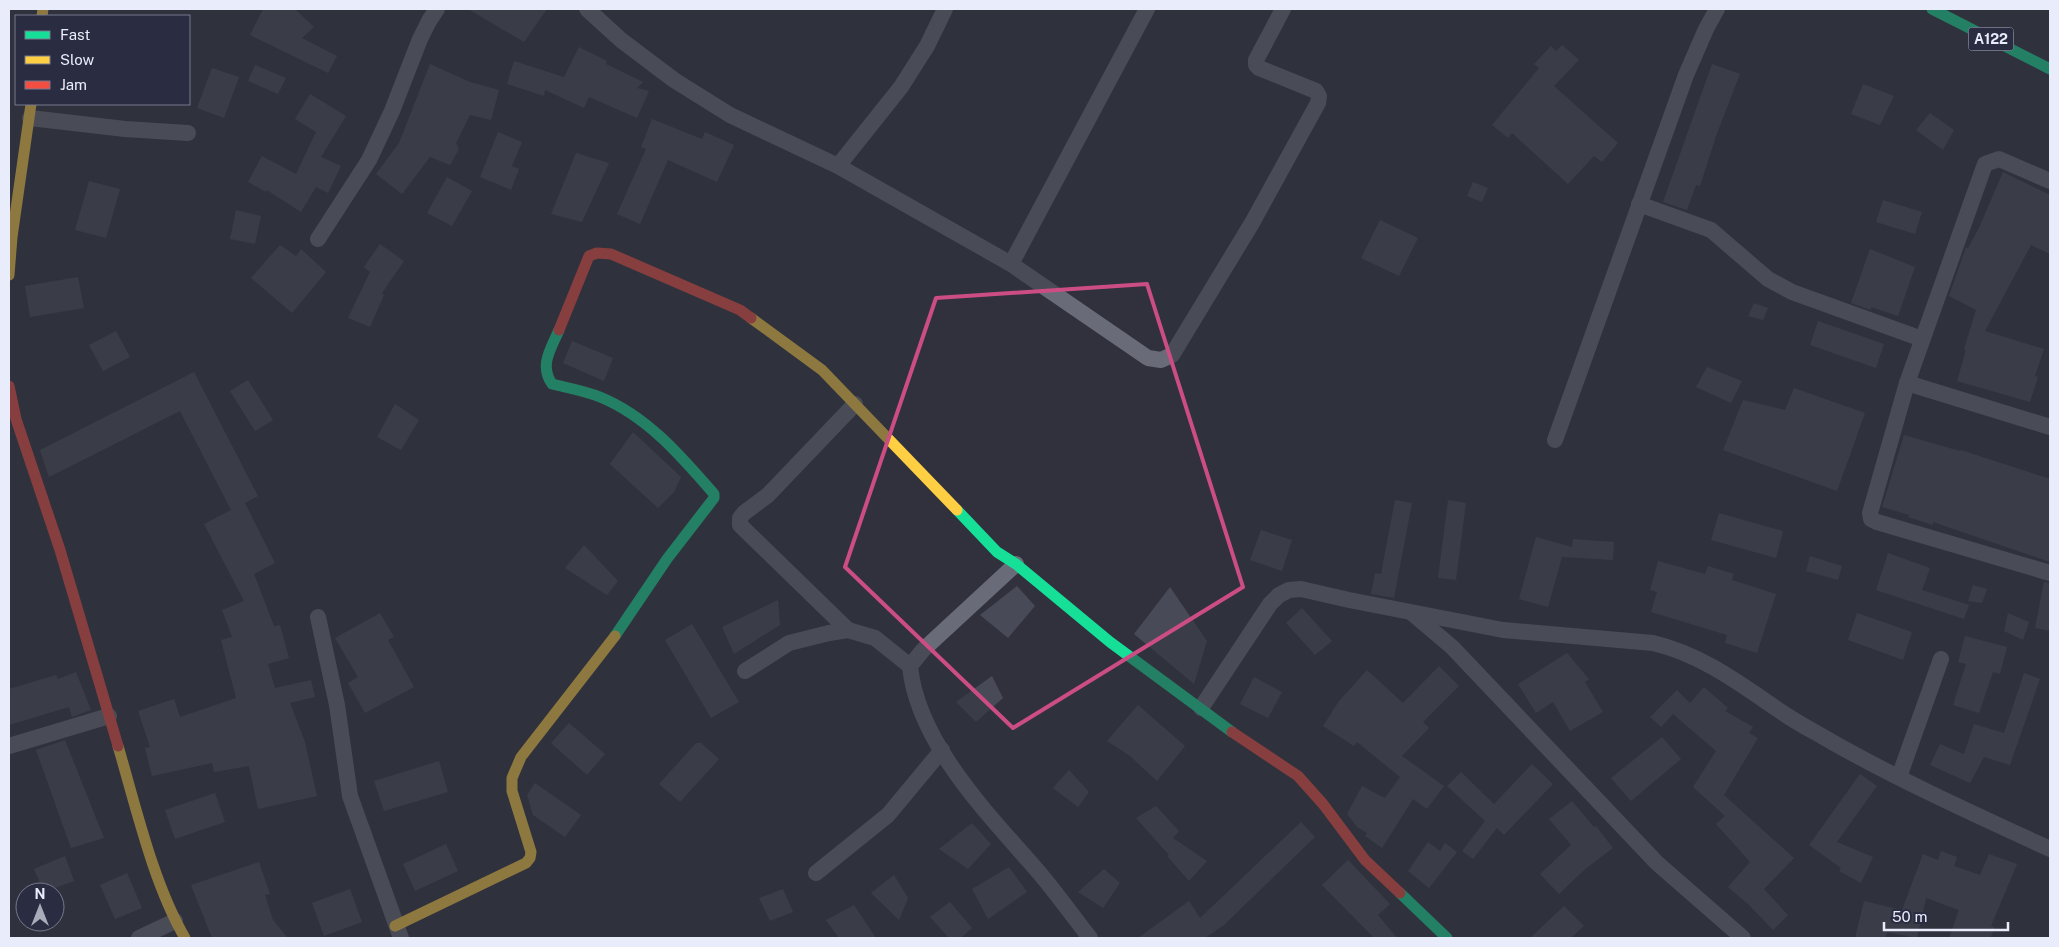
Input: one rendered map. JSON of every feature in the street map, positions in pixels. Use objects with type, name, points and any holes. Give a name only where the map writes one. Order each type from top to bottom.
[{"type":"main road","name":"A122","points":[[1932,9],[2050,69]]},
{"type":"main road","points":[[9,275],[10,237],[30,111]]},
{"type":"main road","points":[[398,932],[526,862],[530,858],[531,852],[512,791],[512,778],[521,757],[602,654],[686,533],[714,498],[714,494],[685,460],[644,424],[614,404],[593,395],[552,384],[546,375],[546,362],[589,256],[597,253],[611,254],[740,310],[822,370],[997,552],[1016,564],[1110,642],[1239,737],[1298,776],[1323,804],[1365,860],[1447,938]]},
{"type":"main road","points":[[9,386],[16,419],[60,550],[148,849],[175,921],[185,938]]},
{"type":"street","points":[[318,238],[369,160],[392,111],[420,39],[437,9]]},
{"type":"street","points":[[587,9],[621,40],[666,74],[722,110],[838,166],[1011,264],[1148,358],[1161,360],[1172,355],[1252,223],[1318,104],[1319,96],[1316,90],[1259,68],[1256,65],[1256,60],[1283,9]]},
{"type":"street","points":[[838,166],[901,87],[927,46],[945,9]]},
{"type":"street","points":[[1011,264],[1147,9]]},
{"type":"street","points":[[1554,440],[1686,75],[1717,9]]},
{"type":"street","points":[[30,111],[125,129],[188,133]]},
{"type":"street","points":[[2050,181],[1999,159],[1985,164],[1907,384],[1870,513],[1871,519],[1877,522],[2050,573]]},
{"type":"street","points":[[1639,204],[1711,230],[1768,279],[1792,292],[1922,339]]},
{"type":"street","points":[[1907,384],[2050,427]]},
{"type":"street","points":[[848,630],[742,529],[740,518],[768,495],[855,404]]},
{"type":"street","points":[[910,666],[923,650],[1016,564]]},
{"type":"street","points":[[1200,708],[1270,604],[1279,595],[1289,590],[1301,589],[1503,630],[1653,643],[1674,648],[1697,658],[1788,716],[1875,766],[2050,849]]},
{"type":"street","points":[[1411,612],[1458,655],[1657,863],[1743,938]]},
{"type":"street","points":[[318,617],[337,705],[350,796],[398,932]]},
{"type":"street","points":[[745,671],[789,643],[848,630],[874,638],[910,666],[916,701],[942,750],[974,798],[1058,895],[1090,938]]},
{"type":"street","points":[[1899,777],[1941,659]]},
{"type":"street","points":[[9,746],[109,716]]},
{"type":"street","points":[[816,873],[888,815],[942,750]]},
{"type":"street","points":[[139,938],[175,921]]},
{"type":"highlighted area","points":[[1147,284],[1243,587],[1013,728],[845,567],[936,298]]},
{"type":"building","points":[[263,9],[295,9],[314,27],[302,38],[337,56],[328,73],[250,35]]},
{"type":"building","points":[[468,9],[547,9],[524,42]]},
{"type":"building","points":[[1562,45],[1579,60],[1554,86],[1618,143],[1602,162],[1594,156],[1568,184],[1512,133],[1508,138],[1492,125],[1539,68],[1534,64],[1551,46],[1556,51]]},
{"type":"building","points":[[579,47],[607,61],[606,64],[643,82],[637,88],[649,91],[637,118],[589,97],[584,108],[545,90],[544,96],[507,84],[514,61],[564,77]]},
{"type":"building","points":[[430,64],[470,82],[499,90],[491,120],[470,115],[456,143],[459,149],[450,165],[430,157],[402,194],[376,174],[399,143]]},
{"type":"building","points":[[1712,64],[1740,74],[1716,136],[1700,186],[1696,185],[1687,210],[1663,202]]},
{"type":"building","points":[[255,65],[286,78],[278,94],[248,81]]},
{"type":"building","points":[[212,68],[239,77],[224,118],[197,108]]},
{"type":"building","points":[[1863,84],[1894,96],[1880,125],[1851,114]]},
{"type":"building","points":[[310,94],[346,116],[321,157],[341,166],[328,193],[316,187],[301,212],[267,190],[266,192],[248,182],[262,156],[296,174],[316,132],[295,119]]},
{"type":"building","points":[[1930,113],[1954,130],[1943,150],[1916,130]]},
{"type":"building","points":[[652,119],[702,139],[705,132],[734,145],[717,182],[668,160],[640,224],[617,214],[646,149],[641,147]]},
{"type":"building","points":[[498,132],[522,142],[512,166],[519,169],[511,190],[480,177]]},
{"type":"building","points":[[576,153],[609,163],[582,222],[551,214]]},
{"type":"building","points":[[2003,172],[2050,195],[2050,254],[2031,245],[1985,331],[2044,349],[2035,376],[2038,377],[2030,402],[1957,381],[1966,350],[1964,349],[1976,310],[1949,296],[1966,247],[1968,248],[1979,228]]},
{"type":"building","points":[[447,177],[472,191],[452,226],[427,213]]},
{"type":"building","points":[[89,181],[120,189],[106,238],[75,230]]},
{"type":"building","points":[[1473,182],[1488,188],[1482,202],[1467,196]]},
{"type":"building","points":[[1883,200],[1922,212],[1915,234],[1876,222]]},
{"type":"building","points":[[236,210],[261,216],[255,244],[230,239]]},
{"type":"building","points":[[1380,220],[1418,238],[1399,276],[1361,258]]},
{"type":"building","points":[[380,244],[404,261],[382,293],[384,295],[370,327],[348,318],[370,272],[364,267]]},
{"type":"building","points":[[280,245],[296,256],[301,249],[326,272],[292,313],[251,278]]},
{"type":"building","points":[[1870,249],[1915,267],[1898,316],[1851,303]]},
{"type":"building","points":[[78,277],[84,308],[30,317],[25,286]]},
{"type":"building","points":[[1754,303],[1768,308],[1763,320],[1748,316]]},
{"type":"building","points":[[1818,321],[1884,344],[1876,368],[1810,345]]},
{"type":"building","points":[[116,331],[130,357],[103,371],[89,345]]},
{"type":"building","points":[[572,341],[613,358],[604,381],[563,363]]},
{"type":"building","points":[[1707,367],[1742,381],[1731,403],[1696,387]]},
{"type":"building","points":[[194,372],[258,496],[245,503],[275,563],[254,574],[274,626],[280,625],[289,658],[268,664],[275,688],[311,680],[315,697],[290,703],[305,742],[317,796],[258,809],[249,766],[214,772],[212,763],[152,776],[145,748],[150,747],[138,711],[174,699],[180,717],[236,698],[221,640],[232,637],[222,610],[244,601],[204,524],[231,510],[180,411],[49,477],[40,450]]},
{"type":"building","points":[[248,380],[273,420],[255,431],[230,391]]},
{"type":"building","points":[[1794,388],[1865,413],[1837,491],[1723,450],[1743,400],[1785,410]]},
{"type":"building","points":[[395,404],[419,420],[401,450],[377,437]]},
{"type":"building","points":[[633,432],[681,477],[674,492],[658,508],[610,464]]},
{"type":"building","points":[[1904,435],[1961,450],[2050,479],[2050,562],[1933,522],[1933,525],[1882,507]]},
{"type":"building","points":[[1395,500],[1412,503],[1394,598],[1371,594],[1375,573],[1381,574]]},
{"type":"building","points":[[1448,500],[1466,503],[1456,580],[1438,578]]},
{"type":"building","points":[[1719,513],[1783,531],[1776,558],[1711,540]]},
{"type":"building","points":[[1261,530],[1292,540],[1282,571],[1250,560]]},
{"type":"building","points":[[1536,537],[1572,547],[1573,539],[1614,542],[1613,560],[1562,557],[1548,607],[1519,599]]},
{"type":"building","points":[[584,545],[618,581],[607,595],[565,568]]},
{"type":"building","points":[[1888,553],[1930,568],[1922,590],[1969,605],[1964,619],[1876,590]]},
{"type":"building","points":[[1810,556],[1842,566],[1838,580],[1806,571]]},
{"type":"building","points":[[1658,561],[1705,574],[1708,566],[1734,574],[1732,580],[1776,594],[1757,653],[1725,643],[1727,635],[1651,612],[1657,592],[1650,590]]},
{"type":"building","points":[[2044,582],[2050,583],[2050,631],[2035,628]]},
{"type":"building","points":[[1973,585],[1987,589],[1982,603],[1968,601]]},
{"type":"building","points":[[1017,586],[1035,606],[1008,638],[980,615]]},
{"type":"building","points":[[1170,587],[1207,641],[1194,684],[1134,634]]},
{"type":"building","points":[[778,600],[780,625],[734,654],[722,627]]},
{"type":"building","points":[[1302,608],[1332,641],[1315,655],[1286,623]]},
{"type":"building","points":[[380,613],[394,637],[388,640],[414,687],[365,713],[348,683],[358,677],[335,638]]},
{"type":"building","points":[[1857,613],[1912,632],[1903,660],[1848,640]]},
{"type":"building","points":[[2008,613],[2029,622],[2023,640],[2004,631]]},
{"type":"building","points":[[692,624],[739,702],[711,718],[665,640]]},
{"type":"building","points":[[1965,636],[2007,647],[2000,674],[1993,672],[1979,713],[1953,705],[1966,664],[1958,662]]},
{"type":"building","points":[[1567,653],[1589,679],[1585,682],[1603,712],[1570,731],[1553,702],[1536,713],[1518,684]]},
{"type":"building","points":[[1439,666],[1459,686],[1423,722],[1429,728],[1402,756],[1444,786],[1427,809],[1413,799],[1382,848],[1365,836],[1367,833],[1357,827],[1347,814],[1362,786],[1385,798],[1400,777],[1357,742],[1354,746],[1323,726],[1339,701],[1367,670],[1403,703]]},
{"type":"building","points":[[76,672],[91,710],[72,717],[69,707],[9,725],[9,689],[56,675],[58,679]]},
{"type":"building","points":[[2024,673],[2040,679],[2010,765],[1984,757],[1970,783],[1930,765],[1940,744],[1964,754],[1974,724],[2004,733]]},
{"type":"building","points":[[992,676],[1003,698],[976,722],[956,702]]},
{"type":"building","points":[[1254,677],[1282,692],[1268,718],[1240,704]]},
{"type":"building","points":[[1704,687],[1728,708],[1725,711],[1753,727],[1749,733],[1758,738],[1724,795],[1794,858],[1764,889],[1788,915],[1773,930],[1728,887],[1750,862],[1716,824],[1725,816],[1693,787],[1716,751],[1673,714],[1661,727],[1650,717],[1677,690],[1690,703]]},
{"type":"building","points":[[1138,705],[1185,746],[1157,781],[1130,756],[1107,741]]},
{"type":"building","points":[[569,723],[605,754],[587,775],[551,743]]},
{"type":"building","points":[[1662,737],[1681,759],[1631,801],[1611,778]]},
{"type":"building","points":[[65,740],[104,838],[71,848],[36,750]]},
{"type":"building","points":[[696,743],[701,743],[719,759],[680,802],[659,784]]},
{"type":"building","points":[[439,761],[448,792],[384,811],[374,781]]},
{"type":"building","points":[[1532,764],[1553,784],[1504,835],[1497,828],[1473,859],[1462,851],[1485,821],[1447,786],[1461,772],[1494,804]]},
{"type":"building","points":[[1069,770],[1089,792],[1078,807],[1053,788]]},
{"type":"building","points":[[1860,774],[1877,786],[1837,842],[1873,857],[1861,883],[1839,871],[1841,868],[1809,845]]},
{"type":"building","points":[[535,783],[581,815],[565,837],[533,815],[527,795]]},
{"type":"building","points":[[215,793],[225,822],[175,839],[165,810]]},
{"type":"building","points":[[1572,801],[1594,827],[1596,826],[1613,848],[1584,870],[1559,894],[1540,874],[1571,845],[1549,819]]},
{"type":"building","points":[[1156,806],[1179,831],[1173,838],[1207,861],[1189,881],[1136,818]]},
{"type":"building","points":[[1301,822],[1315,837],[1224,925],[1205,938],[1138,938],[1189,901],[1200,918]]},
{"type":"building","points":[[972,823],[991,844],[968,869],[939,849]]},
{"type":"building","points":[[1428,842],[1440,851],[1445,843],[1457,852],[1429,888],[1408,871]]},
{"type":"building","points":[[446,844],[458,871],[415,891],[403,864]]},
{"type":"building","points":[[1941,851],[1957,857],[1954,866],[1980,875],[1989,854],[2017,864],[1991,926],[1995,928],[1990,938],[1949,938],[1959,910],[1926,898],[1917,938],[1887,932],[1885,938],[1855,938],[1864,901],[1902,910],[1923,854],[1938,860]]},
{"type":"building","points":[[65,856],[74,881],[65,884],[65,882],[40,882],[34,869]]},
{"type":"building","points":[[1348,860],[1390,904],[1378,915],[1397,938],[1374,938],[1322,885]]},
{"type":"building","points":[[259,862],[270,894],[265,895],[273,920],[288,938],[212,938],[191,885]]},
{"type":"building","points":[[1009,867],[1027,892],[988,919],[972,889]]},
{"type":"building","points":[[1104,869],[1120,883],[1103,908],[1078,892]]},
{"type":"building","points":[[127,873],[142,908],[115,919],[100,885]]},
{"type":"building","points":[[894,875],[908,898],[899,920],[871,893]]},
{"type":"building","points":[[350,889],[362,922],[324,936],[312,903]]},
{"type":"building","points":[[783,889],[793,912],[770,921],[759,898]]},
{"type":"building","points":[[950,902],[972,928],[961,938],[949,938],[930,917]]},
{"type":"building","points":[[854,905],[876,938],[839,938],[826,920]]},
{"type":"building","points":[[1564,906],[1584,926],[1571,938],[1530,938]]},
{"type":"traffic: fast","points":[[1932,9],[2050,69]]},
{"type":"traffic: fast","points":[[559,330],[546,364],[548,377],[552,384],[600,397],[633,415],[663,439],[714,494],[714,498],[667,559],[615,636]]},
{"type":"traffic: fast","points":[[957,510],[997,552],[1016,564],[1110,642],[1232,732]]},
{"type":"traffic: fast","points":[[1400,893],[1447,938]]},
{"type":"traffic: slow","points":[[42,15],[43,9]]},
{"type":"traffic: slow","points":[[9,275],[12,237],[31,105]]},
{"type":"traffic: slow","points":[[751,318],[822,370],[957,510]]},
{"type":"traffic: slow","points":[[395,926],[526,863],[530,858],[531,852],[512,791],[512,778],[521,757],[615,636]]},
{"type":"traffic: slow","points":[[118,746],[154,869],[185,938]]},
{"type":"traffic: jam","points":[[559,330],[589,256],[597,253],[611,254],[740,310],[751,318]]},
{"type":"traffic: jam","points":[[9,386],[16,419],[60,550],[118,746]]},
{"type":"traffic: jam","points":[[1232,732],[1298,776],[1323,804],[1365,860],[1400,893]]}]
